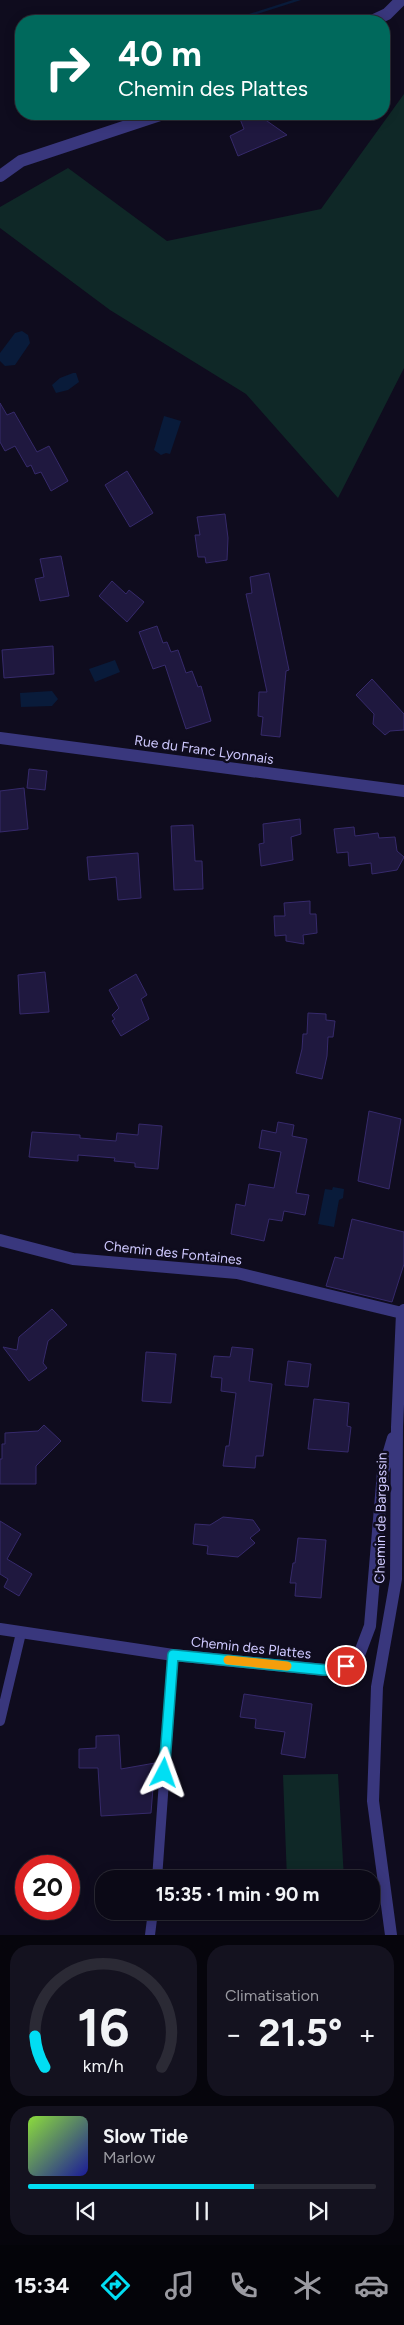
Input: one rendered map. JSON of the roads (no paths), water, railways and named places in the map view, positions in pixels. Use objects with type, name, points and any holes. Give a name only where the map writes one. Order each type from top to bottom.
[{"type":"street","points":[[385,15],[402,0]]},
{"type":"street","points":[[0,176],[21,161],[146,120]]},
{"type":"street","name":"Rue du Franc Lyonnais","points":[[0,738],[404,791]]},
{"type":"street","name":"Chemin des Fontaines","points":[[0,1240],[73,1259],[237,1273],[403,1311]]},
{"type":"street","name":"Chemin de Bargassin","points":[[391,1935],[373,1801],[377,1688],[396,1579],[400,1532],[397,1427],[403,1311]]},
{"type":"street","name":"Chemin des Plattes","points":[[0,1629],[173,1655],[325,1670],[346,1666],[359,1655],[370,1626],[383,1472],[397,1427]]},
{"type":"lane","points":[[0,1721],[21,1632]]},
{"type":"lane","name":"Chemin des Plattes","points":[[158,1870],[173,1655]]},
{"type":"lane","points":[[150,1935],[152,1920]]},
{"type":"water","points":[[293,0],[301,0],[254,15],[246,15]]},
{"type":"water","points":[[22,331],[28,335],[30,343],[15,365],[5,366],[0,361],[0,353],[15,333]]},
{"type":"water","points":[[76,373],[79,382],[68,390],[56,393],[52,385],[60,378]]},
{"type":"water","points":[[164,416],[181,421],[170,454],[161,455],[154,450]]},
{"type":"water","points":[[115,660],[120,672],[95,682],[89,669]]},
{"type":"water","points":[[52,691],[58,699],[52,706],[21,707],[20,693]]},
{"type":"water","points":[[333,1187],[344,1189],[343,1198],[339,1200],[334,1227],[318,1224],[325,1189],[332,1190]]}]
